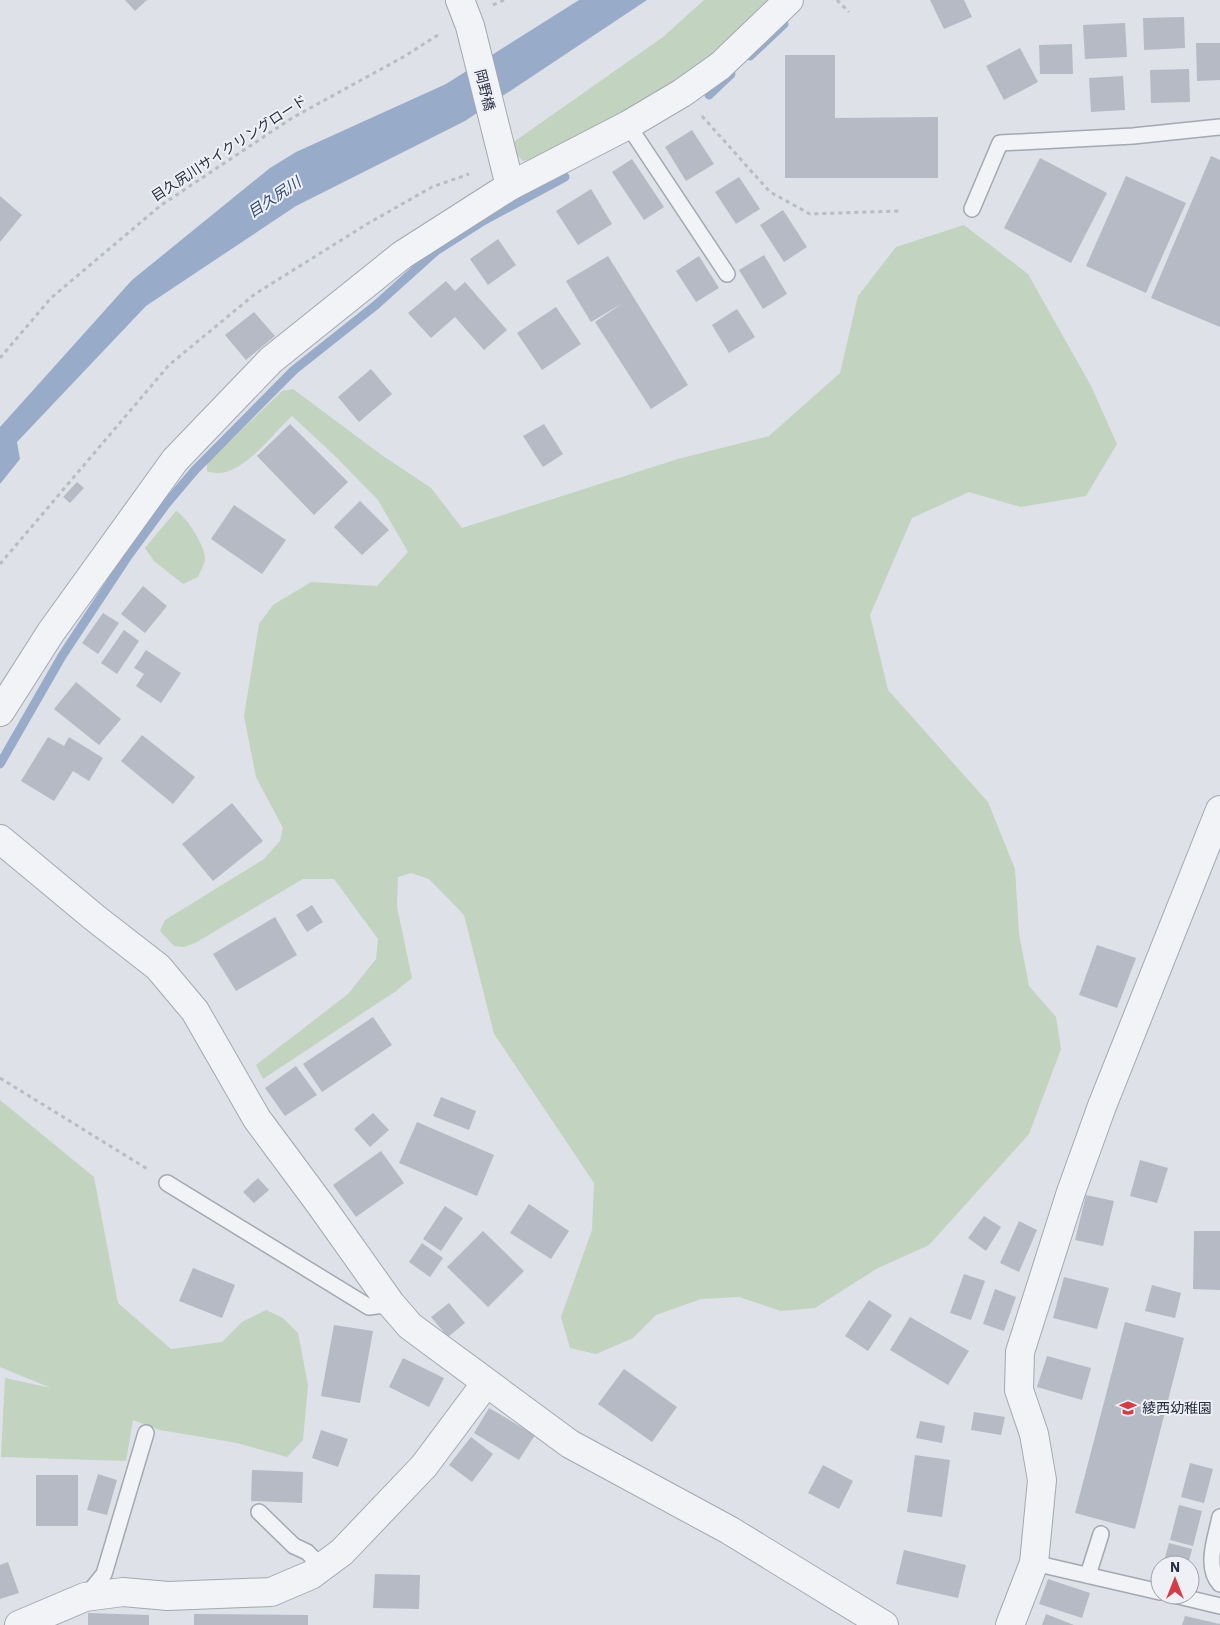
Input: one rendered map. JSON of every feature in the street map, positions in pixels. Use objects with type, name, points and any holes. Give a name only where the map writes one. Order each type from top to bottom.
[{"type":"street","points":[[0,712],[50,632],[175,460],[271,360],[402,256],[510,186],[628,125],[682,93],[720,66],[789,0]]},
{"type":"street","name":"岡野橋","points":[[466,15],[510,186]]},
{"type":"street","points":[[1010,1625],[1034,1563],[1042,1480],[1034,1434],[1019,1390],[1020,1352],[1071,1192],[1102,1106],[1220,810]]},
{"type":"street","points":[[0,839],[95,918],[158,967],[189,1004],[257,1119],[391,1304],[410,1326],[570,1444],[729,1530],[884,1625]]},
{"type":"street","points":[[19,1625],[85,1597],[123,1592],[168,1596],[271,1592],[311,1575],[342,1552],[424,1466],[486,1383]]},
{"type":"lane","points":[[628,125],[728,274]]},
{"type":"lane","points":[[972,209],[1000,143],[1133,136],[1220,127]]},
{"type":"lane","points":[[167,1183],[369,1307],[391,1304]]},
{"type":"lane","points":[[85,1597],[104,1574],[146,1433]]},
{"type":"lane","points":[[259,1512],[294,1546],[307,1552],[322,1567]]},
{"type":"lane","points":[[1220,1517],[1212,1562],[1214,1577],[1220,1584]]},
{"type":"lane","points":[[1088,1575],[1101,1534]]},
{"type":"lane","points":[[1034,1563],[1150,1590]]},
{"type":"lane","points":[[1200,1601],[1220,1606]]},
{"type":"path","name":"目久尻川サイクリングロード","points":[[0,358],[51,298],[160,206],[292,118],[404,56],[466,15],[504,0]]},
{"type":"path","points":[[837,0],[849,12]]},
{"type":"path","points":[[682,93],[770,192],[810,214],[899,211]]},
{"type":"path","points":[[0,564],[169,365],[255,294],[367,224],[432,187],[469,174],[501,153]]},
{"type":"path","points":[[0,1078],[152,1172]]},
{"type":"green space","points":[[704,0],[776,0],[705,66],[563,151],[523,161],[508,146],[663,37]]},
{"type":"green space","points":[[964,225],[1028,274],[1091,386],[1117,444],[1086,496],[1021,507],[969,492],[912,518],[870,615],[888,690],[988,802],[1015,869],[1019,934],[1029,986],[1056,1017],[1061,1049],[1029,1134],[929,1245],[876,1269],[815,1308],[781,1311],[739,1297],[701,1299],[656,1315],[633,1338],[596,1354],[570,1348],[561,1317],[592,1230],[594,1183],[494,1034],[464,915],[429,879],[411,873],[398,877],[397,907],[412,978],[396,991],[263,1079],[256,1065],[348,994],[376,959],[378,939],[334,879],[303,879],[195,943],[184,947],[174,946],[160,931],[165,920],[264,859],[280,841],[283,828],[256,777],[244,716],[259,624],[273,605],[311,582],[377,586],[408,552],[378,500],[292,416],[264,445],[242,464],[218,473],[207,471],[207,463],[282,391],[293,389],[383,456],[431,488],[462,528],[678,459],[769,436],[840,373],[858,296],[896,247]]},
{"type":"green space","points":[[176,511],[185,519],[194,532],[202,546],[205,558],[198,577],[183,584],[154,561],[145,548]]},
{"type":"green space","points":[[0,1100],[94,1177],[118,1303],[171,1349],[222,1342],[242,1322],[266,1310],[283,1318],[298,1333],[308,1385],[303,1440],[287,1457],[237,1443],[160,1430],[133,1420],[126,1461],[1,1457],[5,1378],[51,1388],[0,1367]]},
{"type":"water","name":"目久尻川","points":[[579,0],[647,0],[465,121],[296,206],[146,306],[17,442],[20,459],[0,484],[0,427],[132,280],[270,168],[296,152],[446,84]]},
{"type":"building","points":[[125,0],[147,0],[135,11]]},
{"type":"building","points":[[930,0],[964,0],[972,17],[944,29]]},
{"type":"building","points":[[1184,17],[1185,48],[1144,50],[1143,18]]},
{"type":"building","points":[[1125,23],[1127,57],[1085,59],[1083,25]]},
{"type":"building","points":[[1196,43],[1220,43],[1220,80],[1197,81]]},
{"type":"building","points":[[1072,44],[1073,74],[1040,74],[1039,45]]},
{"type":"building","points":[[1020,48],[1038,82],[1004,100],[986,66]]},
{"type":"building","points":[[785,55],[835,55],[835,118],[938,117],[938,178],[785,178]]},
{"type":"building","points":[[1189,69],[1190,102],[1151,103],[1150,70]]},
{"type":"building","points":[[1123,76],[1125,110],[1091,112],[1089,78]]},
{"type":"building","points":[[692,130],[714,164],[686,181],[665,147]]},
{"type":"building","points":[[1211,156],[1220,160],[1220,327],[1151,298]]},
{"type":"building","points":[[1040,158],[1107,193],[1071,263],[1004,228]]},
{"type":"building","points":[[632,159],[664,207],[644,220],[612,172]]},
{"type":"building","points":[[1126,176],[1186,203],[1146,293],[1086,266]]},
{"type":"building","points":[[739,177],[760,209],[736,224],[715,192]]},
{"type":"building","points":[[591,189],[612,224],[578,245],[556,211]]},
{"type":"building","points":[[0,196],[22,215],[0,242]]},
{"type":"building","points":[[783,210],[807,247],[784,262],[760,225]]},
{"type":"building","points":[[498,239],[516,265],[488,285],[470,259]]},
{"type":"building","points":[[764,255],[787,294],[763,309],[739,270]]},
{"type":"building","points":[[608,256],[688,385],[651,409],[595,322],[623,303],[591,322],[566,281]]},
{"type":"building","points":[[699,256],[719,288],[696,302],[676,271]]},
{"type":"building","points":[[446,281],[455,291],[465,282],[507,330],[484,350],[455,317],[431,338],[408,313]]},
{"type":"building","points":[[556,307],[581,344],[542,370],[517,333]]},
{"type":"building","points":[[737,309],[755,337],[729,353],[712,325]]},
{"type":"building","points":[[254,312],[275,336],[246,360],[225,335]]},
{"type":"building","points":[[371,369],[392,394],[359,422],[338,397]]},
{"type":"building","points":[[290,424],[348,482],[314,515],[257,456]]},
{"type":"building","points":[[544,424],[563,454],[543,467],[523,436]]},
{"type":"building","points":[[77,482],[84,488],[70,503],[63,497]]},
{"type":"building","points":[[360,501],[389,530],[362,555],[334,527]]},
{"type":"building","points":[[234,505],[286,540],[262,574],[211,539]]},
{"type":"building","points":[[143,586],[167,606],[145,633],[121,614]]},
{"type":"building","points":[[103,613],[119,623],[98,654],[82,643]]},
{"type":"building","points":[[124,630],[139,641],[117,674],[101,663]]},
{"type":"building","points":[[146,650],[181,673],[161,703],[136,686],[144,674],[134,668]]},
{"type":"building","points":[[76,682],[121,719],[99,745],[54,709]]},
{"type":"building","points":[[142,735],[195,777],[173,804],[121,761]]},
{"type":"building","points":[[48,737],[64,746],[69,737],[103,758],[89,781],[73,771],[54,801],[21,781]]},
{"type":"building","points":[[232,803],[263,841],[213,881],[182,844]]},
{"type":"building","points":[[312,905],[323,922],[307,932],[296,915]]},
{"type":"building","points":[[275,917],[297,955],[236,991],[213,954]]},
{"type":"building","points":[[1097,945],[1136,958],[1117,1008],[1079,995]]},
{"type":"building","points":[[373,1017],[392,1045],[322,1092],[303,1064]]},
{"type":"building","points":[[296,1066],[317,1095],[285,1116],[265,1088]]},
{"type":"building","points":[[441,1097],[476,1111],[469,1130],[433,1116]]},
{"type":"building","points":[[373,1113],[389,1130],[370,1147],[354,1129]]},
{"type":"building","points":[[417,1122],[494,1155],[477,1196],[399,1163]]},
{"type":"building","points":[[381,1151],[404,1183],[356,1217],[333,1185]]},
{"type":"building","points":[[1140,1160],[1168,1168],[1157,1203],[1130,1196]]},
{"type":"building","points":[[258,1178],[269,1190],[254,1203],[243,1192]]},
{"type":"building","points":[[1086,1195],[1114,1201],[1103,1246],[1075,1240]]},
{"type":"building","points":[[529,1204],[569,1231],[551,1259],[510,1233]]},
{"type":"building","points":[[445,1206],[463,1218],[441,1251],[423,1239]]},
{"type":"building","points":[[984,1216],[1001,1227],[986,1251],[968,1238]]},
{"type":"building","points":[[1019,1221],[1037,1230],[1019,1272],[1000,1263]]},
{"type":"building","points":[[483,1231],[524,1271],[488,1307],[447,1267]]},
{"type":"building","points":[[1194,1231],[1220,1231],[1220,1290],[1193,1289]]},
{"type":"building","points":[[422,1243],[443,1258],[430,1277],[409,1262]]},
{"type":"building","points":[[193,1268],[235,1285],[222,1318],[179,1301]]},
{"type":"building","points":[[964,1274],[985,1281],[971,1320],[950,1313]]},
{"type":"building","points":[[1064,1277],[1109,1288],[1097,1329],[1053,1318]]},
{"type":"building","points":[[1152,1285],[1181,1293],[1175,1318],[1145,1311]]},
{"type":"building","points":[[995,1289],[1016,1297],[1004,1331],[983,1324]]},
{"type":"building","points":[[869,1300],[892,1315],[868,1351],[845,1336]]},
{"type":"building","points":[[449,1303],[465,1323],[448,1337],[431,1317]]},
{"type":"building","points":[[910,1317],[969,1351],[948,1385],[890,1350]]},
{"type":"building","points":[[1125,1322],[1184,1338],[1135,1529],[1075,1513]]},
{"type":"building","points":[[334,1325],[373,1331],[360,1403],[321,1396]]},
{"type":"building","points":[[1047,1356],[1091,1368],[1082,1400],[1037,1387]]},
{"type":"building","points":[[403,1358],[444,1378],[429,1407],[389,1387]]},
{"type":"building","points":[[624,1369],[677,1407],[652,1442],[598,1404]]},
{"type":"building","points":[[489,1408],[535,1435],[519,1460],[474,1433]]},
{"type":"building","points":[[974,1412],[1005,1417],[1001,1435],[971,1430]]},
{"type":"building","points":[[920,1421],[945,1426],[942,1443],[916,1438]]},
{"type":"building","points":[[321,1430],[348,1439],[338,1467],[312,1458]]},
{"type":"building","points":[[471,1437],[493,1454],[472,1482],[449,1465]]},
{"type":"building","points":[[915,1455],[950,1460],[942,1517],[907,1512]]},
{"type":"building","points":[[1190,1463],[1213,1469],[1204,1503],[1181,1497]]},
{"type":"building","points":[[823,1465],[853,1481],[839,1509],[808,1493]]},
{"type":"building","points":[[252,1470],[303,1472],[302,1503],[251,1501]]},
{"type":"building","points":[[98,1474],[117,1480],[107,1515],[87,1510]]},
{"type":"building","points":[[36,1475],[78,1475],[78,1526],[36,1526]]},
{"type":"building","points":[[1179,1505],[1202,1511],[1193,1546],[1170,1540]]},
{"type":"building","points":[[1169,1543],[1192,1549],[1190,1555],[1166,1555]]},
{"type":"building","points":[[904,1550],[966,1565],[958,1598],[896,1584]]},
{"type":"building","points":[[8,1562],[19,1593],[0,1599],[0,1565]]},
{"type":"building","points":[[375,1574],[420,1575],[419,1609],[373,1608]]},
{"type":"building","points":[[1048,1579],[1090,1593],[1082,1618],[1039,1604]]},
{"type":"building","points":[[88,1613],[149,1615],[149,1625],[88,1625]]},
{"type":"building","points":[[194,1614],[308,1615],[308,1625],[194,1625]]},
{"type":"building","points":[[1046,1614],[1074,1625],[1042,1625]]},
{"type":"building","points":[[1185,1616],[1220,1624],[1220,1625],[1182,1625]]},
{"type":"waterway","points":[[750,56],[784,24]]},
{"type":"waterway","points":[[709,95],[731,74]]},
{"type":"waterway","points":[[0,764],[62,656],[128,556],[167,503],[195,470],[294,370],[376,305],[436,251],[483,221],[565,177]]},
{"type":"place","name":"綾西幼稚園","points":[[1128,1408]]}]
